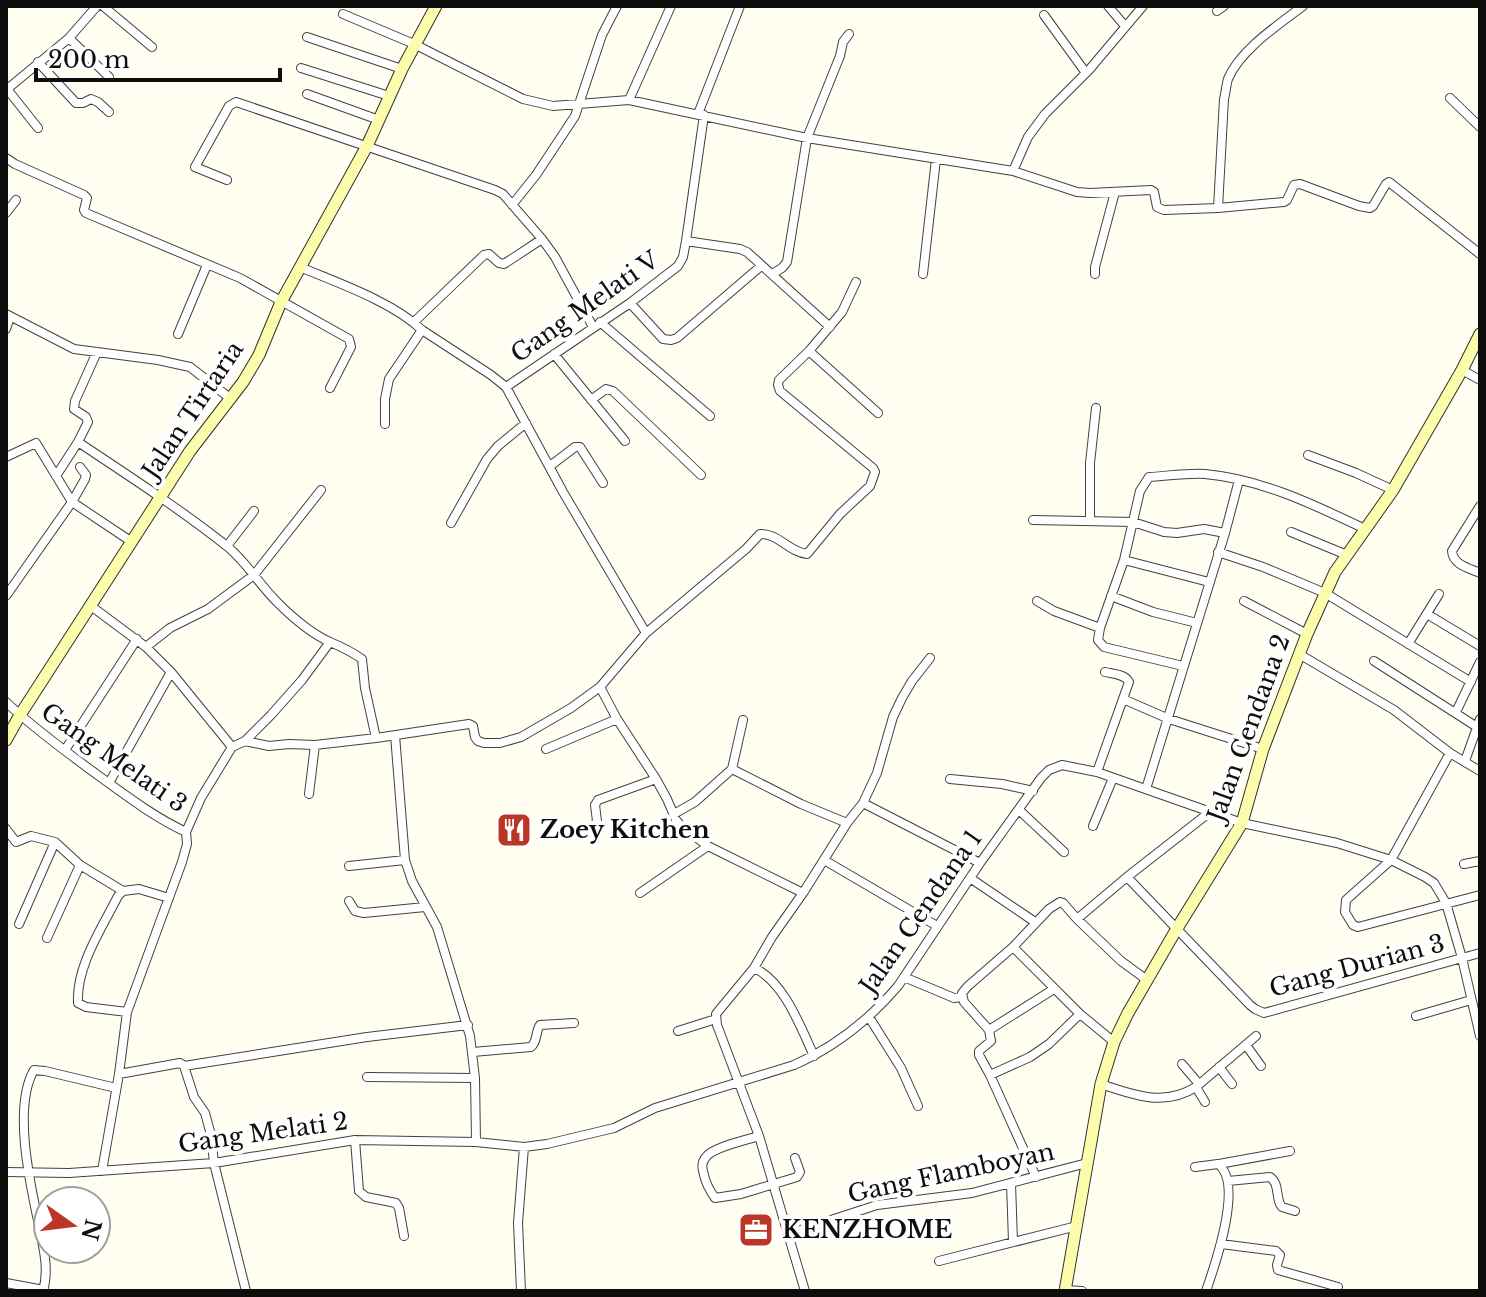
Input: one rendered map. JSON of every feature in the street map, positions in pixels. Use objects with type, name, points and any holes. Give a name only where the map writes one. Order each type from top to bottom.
[{"type":"street","points":[[80,6],[89,14]]},
{"type":"street","points":[[38,128],[6,90],[69,38],[100,6],[152,47]]},
{"type":"street","name":"Jalan Tirtaria","points":[[6,740],[190,451],[231,399],[259,355],[281,302],[367,146],[414,44],[436,6]]},
{"type":"street","points":[[512,205],[575,116],[602,35],[617,6]]},
{"type":"street","points":[[629,100],[671,6]]},
{"type":"street","name":"Gang Melati V","points":[[300,267],[353,289],[414,322],[506,387],[630,303],[678,266],[686,241],[701,114],[740,6]]},
{"type":"street","points":[[1108,6],[1125,26]]},
{"type":"street","points":[[1013,171],[1028,137],[1045,114],[1086,73],[1143,6]]},
{"type":"street","points":[[1218,208],[1224,99],[1228,81],[1237,63],[1251,49],[1303,6]]},
{"type":"street","points":[[343,14],[414,44],[523,99],[553,106],[629,100],[807,138],[1013,171],[1077,192],[1151,190],[1157,207],[1164,210],[1284,202],[1294,185],[1300,184],[1370,208],[1389,182],[1480,254]]},
{"type":"street","points":[[1044,15],[1086,73]]},
{"type":"street","points":[[772,274],[787,262],[807,138],[843,42],[849,34]]},
{"type":"street","points":[[307,37],[402,69]]},
{"type":"street","points":[[69,38],[109,77]]},
{"type":"street","points":[[38,62],[76,103],[91,99],[109,112]]},
{"type":"street","points":[[301,68],[389,96]]},
{"type":"street","points":[[307,94],[379,120]]},
{"type":"street","points":[[1450,98],[1480,127]]},
{"type":"street","points":[[227,180],[195,167],[229,106],[236,102],[495,190],[503,194],[542,239],[597,324],[710,416]]},
{"type":"street","points":[[6,158],[84,195],[87,198],[86,213],[240,278],[349,339],[351,347],[330,388]]},
{"type":"street","points":[[923,274],[936,159]]},
{"type":"street","points":[[1095,274],[1115,192]]},
{"type":"street","points":[[6,213],[16,200]]},
{"type":"street","points":[[414,322],[484,255],[489,254],[504,264],[542,239]]},
{"type":"street","points":[[686,241],[747,252],[830,327]]},
{"type":"street","points":[[178,334],[207,265]]},
{"type":"street","points":[[630,303],[663,339],[671,340],[761,266]]},
{"type":"street","points":[[245,741],[269,746],[315,745],[469,724],[473,726],[478,741],[484,743],[500,743],[521,737],[600,687],[646,633],[760,534],[769,534],[795,551],[807,554],[840,514],[870,486],[875,472],[779,389],[779,380],[842,312],[856,282]]},
{"type":"street","points":[[6,329],[8,315],[74,349],[175,362],[190,367],[231,399]]},
{"type":"street","points":[[385,424],[389,379],[422,330]]},
{"type":"street","name":"Jalan Cendana 2","points":[[1065,1290],[1101,1084],[1114,1042],[1176,930],[1242,823],[1263,749],[1307,634],[1335,572],[1393,490],[1480,334]]},
{"type":"street","points":[[809,351],[878,413]]},
{"type":"street","points":[[56,476],[88,422],[74,409],[75,401],[97,352]]},
{"type":"street","points":[[554,354],[625,441]]},
{"type":"street","points":[[1462,370],[1480,380]]},
{"type":"street","points":[[506,387],[646,633]]},
{"type":"street","points":[[591,400],[606,389],[613,391],[701,475]]},
{"type":"street","points":[[1090,521],[1090,463],[1096,408]]},
{"type":"street","points":[[451,523],[487,459],[526,423]]},
{"type":"street","points":[[78,442],[161,497],[227,546],[276,601],[310,630],[362,659],[376,738]]},
{"type":"street","points":[[6,457],[36,443],[72,502],[132,542]]},
{"type":"street","points":[[550,466],[575,447],[580,447],[603,483]]},
{"type":"street","points":[[1308,455],[1393,490]]},
{"type":"street","points":[[6,596],[72,502],[86,475],[80,467]]},
{"type":"street","points":[[1183,666],[1104,647],[1098,640],[1124,560],[1140,491],[1149,477],[1204,474],[1253,483],[1327,510],[1365,529]]},
{"type":"street","points":[[1146,789],[1239,480]]},
{"type":"street","points":[[146,647],[170,628],[208,609],[254,575],[321,490]]},
{"type":"street","points":[[1479,571],[1456,562],[1452,551],[1480,506]]},
{"type":"street","points":[[227,546],[254,511]]},
{"type":"street","points":[[1033,520],[1133,522],[1164,532],[1204,529],[1225,533]]},
{"type":"street","points":[[1291,532],[1347,555]]},
{"type":"street","points":[[1218,552],[1325,593],[1471,682]]},
{"type":"street","points":[[1124,560],[1209,582]]},
{"type":"street","points":[[1408,644],[1439,594]]},
{"type":"street","points":[[1111,596],[1153,612],[1197,623]]},
{"type":"street","points":[[1037,601],[1054,611],[1100,628]]},
{"type":"street","points":[[1244,601],[1307,634]]},
{"type":"street","points":[[91,606],[146,647],[171,672],[232,747]]},
{"type":"street","points":[[1427,614],[1480,646]]},
{"type":"street","points":[[65,750],[137,639]]},
{"type":"street","points":[[102,1171],[127,1012],[187,844],[186,832],[201,798],[232,747],[245,741],[302,680],[330,642]]},
{"type":"street","points":[[1299,654],[1394,710],[1450,753],[1480,771]]},
{"type":"street","points":[[805,1291],[759,1136],[716,1014],[754,968],[863,803],[877,773],[893,717],[912,681],[930,658]]},
{"type":"street","points":[[1374,661],[1479,723],[1465,761]]},
{"type":"street","points":[[1456,712],[1480,662]]},
{"type":"street","points":[[109,783],[171,672]]},
{"type":"street","points":[[1097,772],[1129,682],[1127,678],[1105,672]]},
{"type":"street","points":[[600,687],[682,827],[708,846],[803,893]]},
{"type":"street","points":[[1123,699],[1169,719],[1263,749]]},
{"type":"street","name":"Gang Melati 3","points":[[6,702],[144,809],[186,832]]},
{"type":"street","points":[[546,749],[617,719]]},
{"type":"street","points":[[674,814],[695,802],[732,769],[743,720]]},
{"type":"street","points":[[395,735],[405,860],[412,881],[437,927],[468,1025],[475,1078],[476,1142]]},
{"type":"street","points":[[309,794],[315,745]]},
{"type":"street","points":[[1450,753],[1391,860],[1346,900],[1345,912],[1353,925],[1363,926],[1480,895]]},
{"type":"street","name":"Jalan Cendana 1","points":[[524,1147],[614,1128],[655,1108],[794,1065],[814,1056],[869,1017],[904,977],[980,863],[1049,770],[1056,766],[1097,772],[1242,823],[1337,843],[1391,860],[1434,883],[1446,903]]},
{"type":"street","points":[[732,769],[847,823]]},
{"type":"street","points":[[1093,826],[1113,778]]},
{"type":"street","points":[[589,834],[597,821],[595,805],[598,800],[656,779]]},
{"type":"street","points":[[950,779],[1002,784],[1033,791]]},
{"type":"street","points":[[863,803],[980,863]]},
{"type":"street","points":[[1019,810],[1064,852]]},
{"type":"street","points":[[1077,919],[1210,812]]},
{"type":"street","points":[[6,829],[16,842],[31,836],[55,842],[80,865],[123,891]]},
{"type":"street","points":[[19,924],[55,842]]},
{"type":"street","points":[[640,893],[708,846]]},
{"type":"street","points":[[349,866],[405,860]]},
{"type":"street","points":[[824,860],[937,926]]},
{"type":"street","points":[[1464,864],[1480,861]]},
{"type":"street","points":[[47,938],[80,865]]},
{"type":"street","name":"Gang Durian 3","points":[[1127,877],[1250,1005],[1264,1013],[1462,958]]},
{"type":"street","points":[[970,878],[1035,922]]},
{"type":"street","points":[[127,1012],[86,1007],[78,1003],[79,985],[88,956],[123,891],[139,889],[169,898]]},
{"type":"street","points":[[349,901],[355,911],[364,913],[425,907]]},
{"type":"street","points":[[962,997],[968,986],[1060,902],[1121,961],[1147,980]]},
{"type":"street","points":[[1446,903],[1479,1031]]},
{"type":"street","points":[[1013,947],[1080,1014],[1114,1042]]},
{"type":"street","points":[[1462,958],[1480,953]]},
{"type":"street","points":[[754,968],[777,986],[814,1056]]},
{"type":"street","points":[[904,977],[954,998],[962,997]]},
{"type":"street","points":[[989,1030],[1054,989]]},
{"type":"street","points":[[962,997],[989,1030],[991,1041],[979,1051],[979,1055],[1036,1177]]},
{"type":"street","points":[[1416,1016],[1471,1000]]},
{"type":"street","points":[[990,1075],[1030,1057],[1049,1044],[1080,1014]]},
{"type":"street","points":[[869,1017],[901,1068],[918,1106]]},
{"type":"street","points":[[678,1031],[716,1019]]},
{"type":"street","points":[[473,1052],[531,1047],[535,1044],[540,1025],[574,1023]]},
{"type":"street","points":[[119,1074],[180,1063],[184,1066],[367,1037],[468,1025]]},
{"type":"street","points":[[1101,1084],[1150,1099],[1185,1093],[1256,1036]]},
{"type":"street","points":[[1246,1045],[1261,1066]]},
{"type":"street","points":[[1182,1064],[1205,1102]]},
{"type":"street","points":[[184,1066],[194,1097],[205,1113],[214,1163],[246,1291]]},
{"type":"street","points":[[1219,1067],[1232,1084]]},
{"type":"street","points":[[6,1283],[44,1290],[47,1273],[28,1172],[24,1126],[31,1074],[34,1070],[116,1088]]},
{"type":"street","points":[[367,1077],[475,1078]]},
{"type":"street","points":[[759,1136],[710,1153],[704,1159],[705,1180],[715,1198],[741,1194],[799,1175],[795,1158]]},
{"type":"street","points":[[355,1140],[359,1191],[366,1197],[396,1203],[404,1236]]},
{"type":"street","name":"Gang Melati 2","points":[[6,1172],[69,1173],[214,1163],[355,1140],[476,1142],[524,1147]]},
{"type":"street","points":[[521,1291],[518,1223],[524,1147]]},
{"type":"street","points":[[1195,1167],[1290,1151]]},
{"type":"street","name":"Gang Flamboyan","points":[[788,1234],[877,1205],[961,1195],[1087,1163]]},
{"type":"street","points":[[1206,1291],[1227,1214],[1228,1181],[1225,1170],[1218,1164]]},
{"type":"street","points":[[1228,1181],[1273,1179],[1282,1207],[1295,1211]]},
{"type":"street","points":[[1011,1183],[1013,1242]]},
{"type":"street","points":[[939,1261],[1077,1226]]},
{"type":"street","points":[[1221,1244],[1276,1251],[1280,1255],[1278,1270],[1338,1287]]},
{"type":"street","points":[[1065,1290],[1082,1291]]},
{"type":"place","name":"Zoey Kitchen","points":[[514,830]]},
{"type":"place","name":"KENZHOME","points":[[756,1230]]}]
